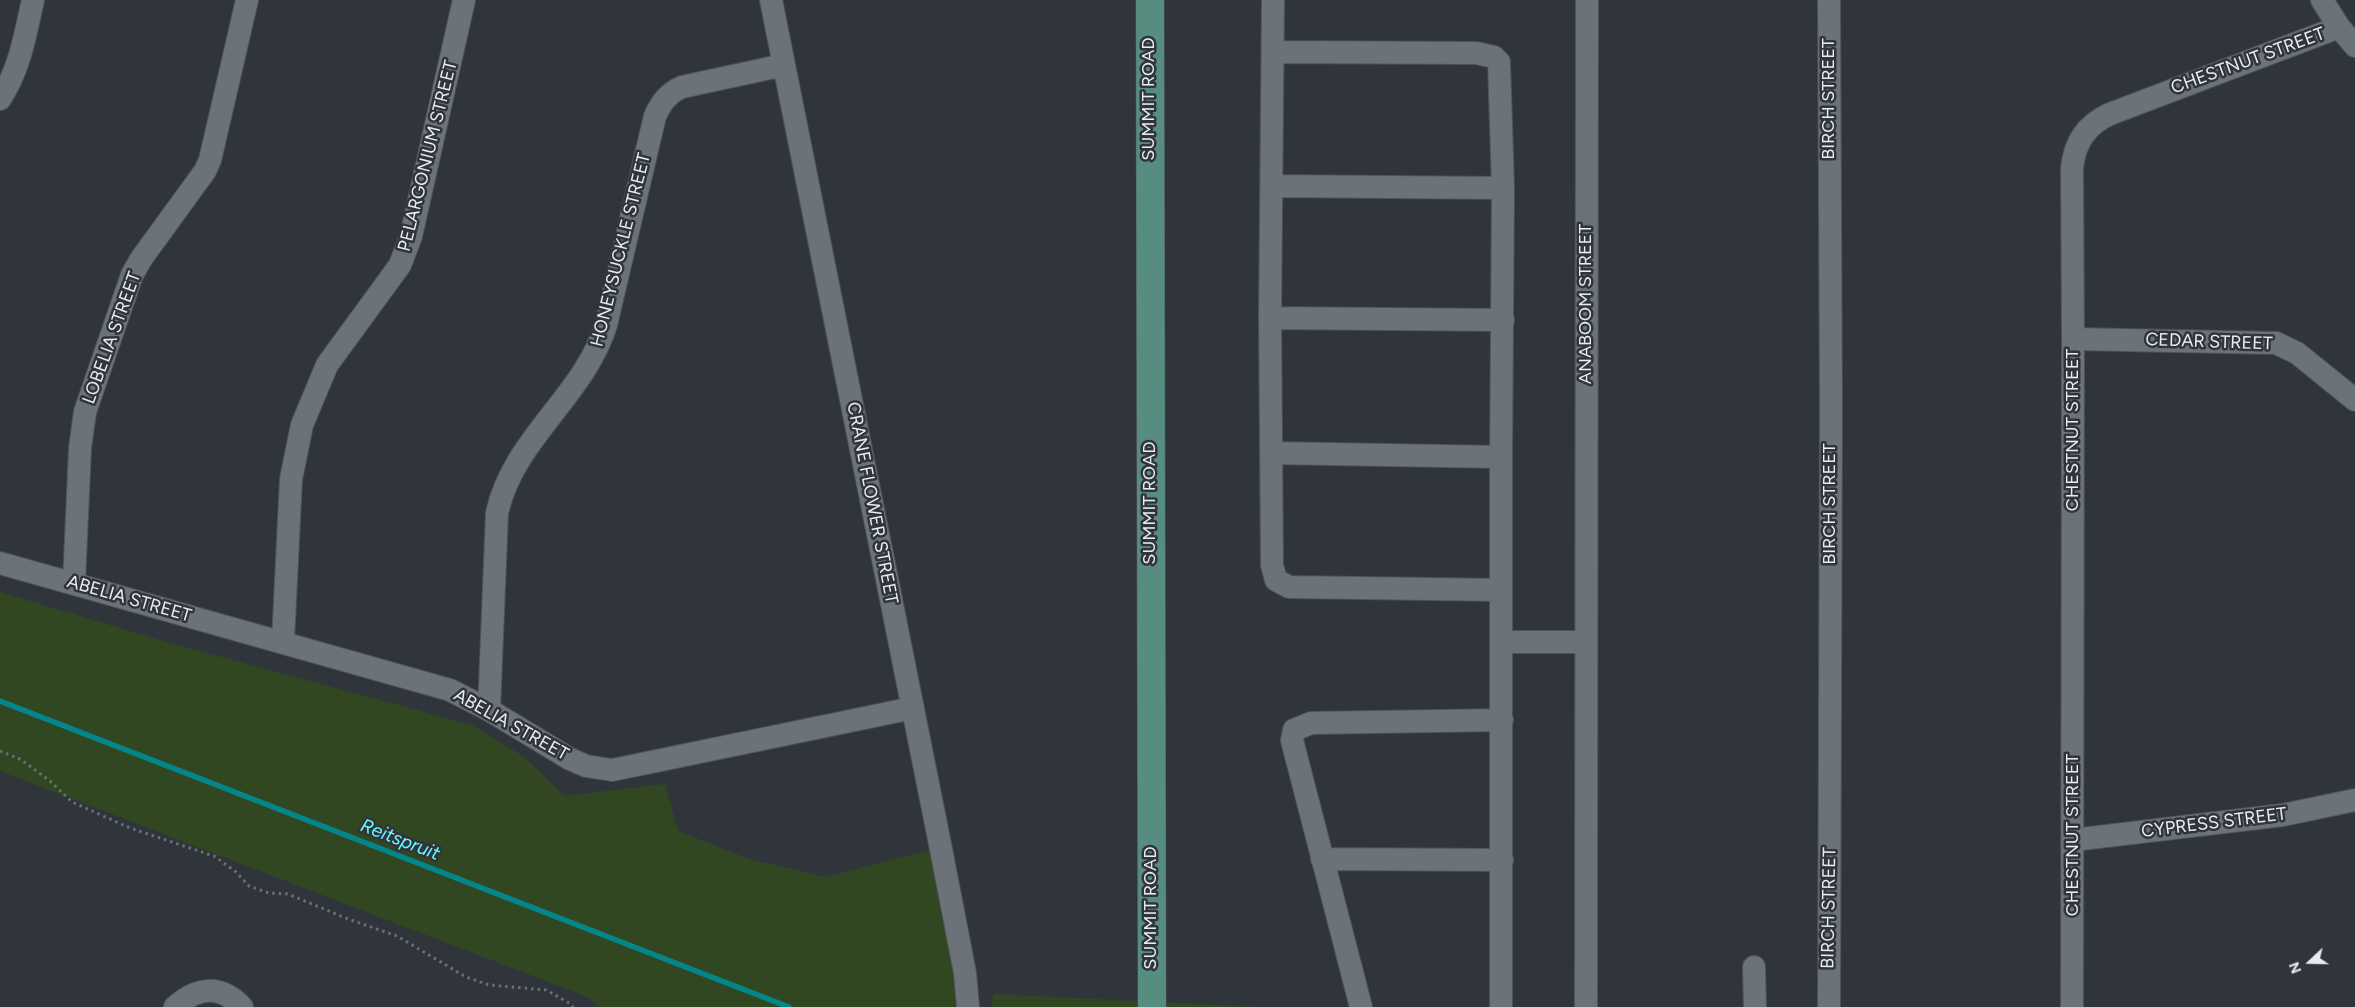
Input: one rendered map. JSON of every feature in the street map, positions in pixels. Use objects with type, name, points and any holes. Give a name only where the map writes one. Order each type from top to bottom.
[{"type":"main road","name":"SUMMIT ROAD","points":[[1150,0],[1152,1007]]},
{"type":"street","points":[[0,99],[10,84],[17,66],[33,0]]},
{"type":"street","name":"LOBELIA STREET","points":[[74,583],[80,448],[87,404],[132,275],[141,259],[205,171],[210,160],[247,0]]},
{"type":"street","name":"PELARGONIUM STREET","points":[[283,642],[291,479],[297,440],[307,411],[328,365],[372,305],[405,255],[411,236],[464,0]]},
{"type":"street","name":"CRANE FLOWER STREET","points":[[770,0],[913,708],[965,973],[968,1007]]},
{"type":"street","points":[[1273,0],[1270,318],[1272,565],[1276,580],[1284,586],[1316,588],[1501,590]]},
{"type":"street","name":"ANABOOM STREET","points":[[1586,1007],[1587,0]]},
{"type":"street","name":"BIRCH STREET","points":[[1829,0],[1831,409],[1829,1007]]},
{"type":"street","points":[[2322,0],[2339,27],[2355,46]]},
{"type":"street","name":"CHESTNUT STREET","points":[[2072,1007],[2074,339],[2072,168],[2078,143],[2087,130],[2102,118],[2130,105],[2339,27]]},
{"type":"street","points":[[1273,52],[1476,53],[1494,57],[1500,68],[1503,188],[1500,457],[1502,720],[1501,1007]]},
{"type":"street","name":"HONEYSUCKLE STREET","points":[[489,710],[498,513],[502,494],[522,454],[586,370],[600,345],[655,116],[670,93],[682,87],[784,64]]},
{"type":"street","points":[[1272,186],[1503,188]]},
{"type":"street","points":[[1270,318],[1502,320]]},
{"type":"street","name":"CEDAR STREET","points":[[2074,339],[2276,343],[2297,353],[2355,400]]},
{"type":"street","points":[[1272,453],[1500,457]]},
{"type":"street","name":"ABELIA STREET","points":[[0,563],[436,686],[489,710],[570,759],[594,768],[612,770],[913,708]]},
{"type":"street","points":[[1501,642],[1585,642]]},
{"type":"street","points":[[1360,1007],[1292,740],[1294,730],[1299,726],[1311,723],[1502,720]]},
{"type":"street","name":"CYPRESS STREET","points":[[2073,840],[2283,815],[2355,800]]},
{"type":"street","points":[[1322,859],[1502,860]]},
{"type":"street","points":[[1754,967],[1755,1007]]},
{"type":"street","points":[[174,1007],[189,995],[210,991],[233,998],[242,1007]]},
{"type":"path","points":[[0,752],[20,759],[50,781],[72,802],[130,828],[214,856],[236,872],[249,886],[269,893],[288,894],[348,919],[397,936],[466,977],[489,985],[546,990],[571,1004],[572,1007]]},
{"type":"green space","points":[[0,592],[163,641],[472,725],[523,756],[564,796],[665,784],[678,831],[749,859],[826,877],[929,850],[953,968],[957,1007],[600,1007],[590,998],[0,771]]},
{"type":"green space","points":[[993,994],[1258,1007],[992,1007]]},
{"type":"waterway","name":"Reitspruit","points":[[0,701],[789,1007]]}]
